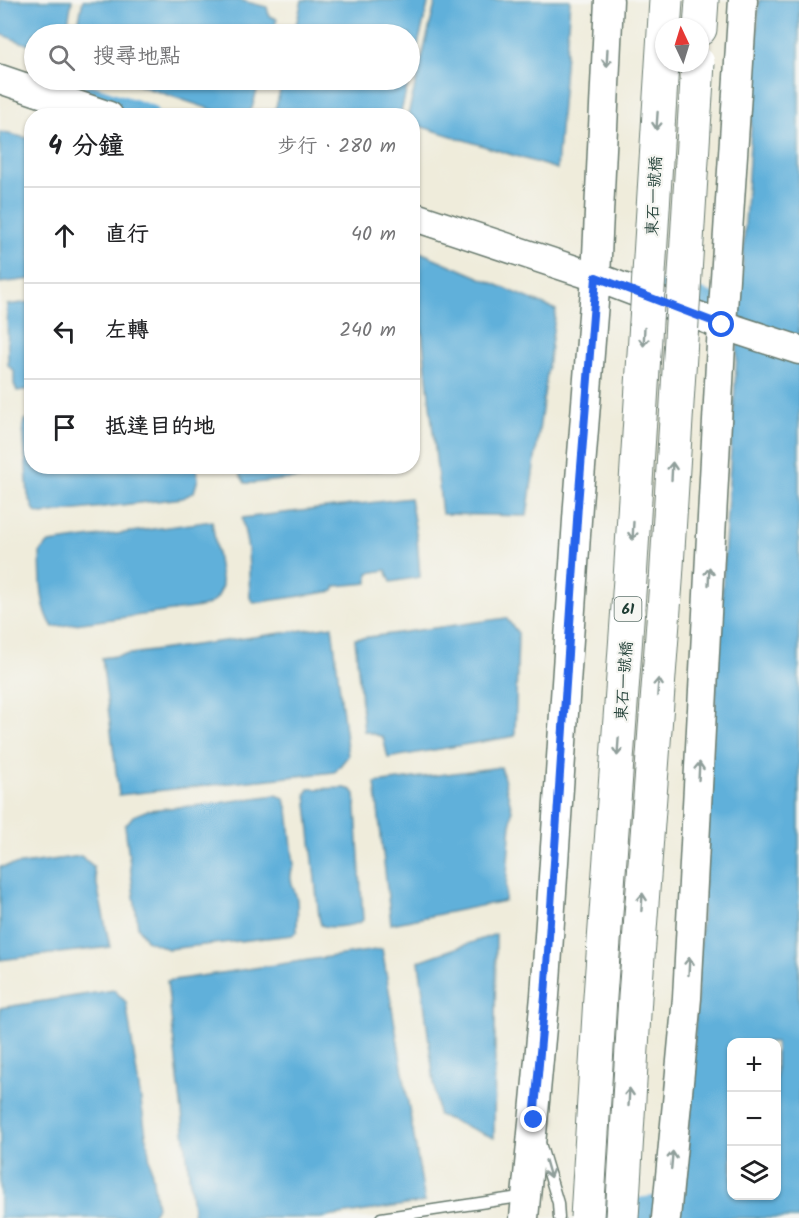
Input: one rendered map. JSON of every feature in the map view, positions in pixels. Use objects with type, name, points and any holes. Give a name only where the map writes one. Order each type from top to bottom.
[{"type":"highway","name":"東石一號橋","points":[[587,1218],[666,0]]},
{"type":"highway","points":[[701,18],[702,0]]},
{"type":"highway","name":"61","points":[[622,1218],[635,997],[666,582],[697,72]]},
{"type":"street","points":[[525,1207],[545,996],[578,505],[596,277],[609,0]]},
{"type":"street","points":[[666,1218],[687,998],[722,325],[743,0]]},
{"type":"street","points":[[0,79],[24,87]]},
{"type":"street","points":[[32,90],[85,108]]},
{"type":"street","points":[[420,219],[596,277],[722,325],[799,350]]},
{"type":"lane","points":[[534,1120],[558,1203],[559,1218]]},
{"type":"lane","points":[[381,1218],[525,1207]]},
{"type":"water","points":[[0,0],[72,0],[68,24],[24,24],[24,43],[0,34]]},
{"type":"water","points":[[83,0],[239,0],[267,7],[269,16],[277,19],[275,24],[78,24]]},
{"type":"water","points":[[302,0],[429,0],[420,36],[420,24],[296,24]]},
{"type":"water","points":[[436,0],[570,0],[557,169],[420,126],[420,108],[410,108],[414,90],[420,90],[420,66]]},
{"type":"water","points":[[759,0],[799,0],[799,1218],[683,1218]]},
{"type":"water","points":[[153,90],[257,90],[252,108],[207,108]]},
{"type":"water","points":[[280,90],[406,90],[402,108],[276,108]]},
{"type":"water","points":[[0,132],[24,137],[24,280],[0,283]]},
{"type":"water","points":[[420,252],[556,310],[527,516],[442,514],[420,313]]},
{"type":"water","points":[[24,303],[24,390],[17,391],[14,384],[14,371],[8,365],[7,305]]},
{"type":"water","points":[[26,474],[197,474],[198,479],[194,492],[183,498],[42,514],[35,512],[28,495]]},
{"type":"water","points":[[338,474],[254,483],[245,483],[240,475]]},
{"type":"water","points":[[410,498],[417,538],[420,577],[391,582],[386,570],[368,573],[368,583],[336,586],[334,591],[254,603],[250,598],[248,549],[242,518]]},
{"type":"water","points":[[212,521],[222,585],[213,602],[201,607],[53,627],[45,610],[41,581],[40,552],[49,543]]},
{"type":"water","points":[[506,618],[518,633],[515,736],[388,758],[383,737],[364,731],[355,639]]},
{"type":"water","points":[[332,626],[348,756],[335,772],[119,795],[102,658]]},
{"type":"water","points":[[501,767],[512,810],[505,901],[391,924],[375,783]]},
{"type":"water","points":[[345,788],[352,790],[355,794],[363,920],[349,925],[325,926],[321,925],[319,917],[306,794],[309,789]]},
{"type":"water","points":[[276,795],[284,798],[288,810],[294,866],[291,879],[297,904],[297,931],[293,935],[168,949],[146,940],[138,927],[125,826],[133,816],[148,810]]},
{"type":"water","points":[[81,856],[93,866],[110,947],[0,960],[0,867]]},
{"type":"water","points":[[496,934],[494,1138],[438,1115],[419,961]]},
{"type":"water","points":[[382,949],[425,1202],[320,1218],[194,1218],[167,981]]},
{"type":"water","points":[[114,990],[126,1002],[157,1207],[150,1218],[0,1218],[0,1008]]},
{"type":"waterway","points":[[90,97],[123,108]]},
{"type":"waterway","points":[[669,290],[709,304]]},
{"type":"waterway","points":[[682,1204],[727,1197]]},
{"type":"waterway","points":[[608,1214],[653,1208]]},
{"type":"route","points":[[534,1120],[545,996],[578,505],[596,277],[722,325]]}]
